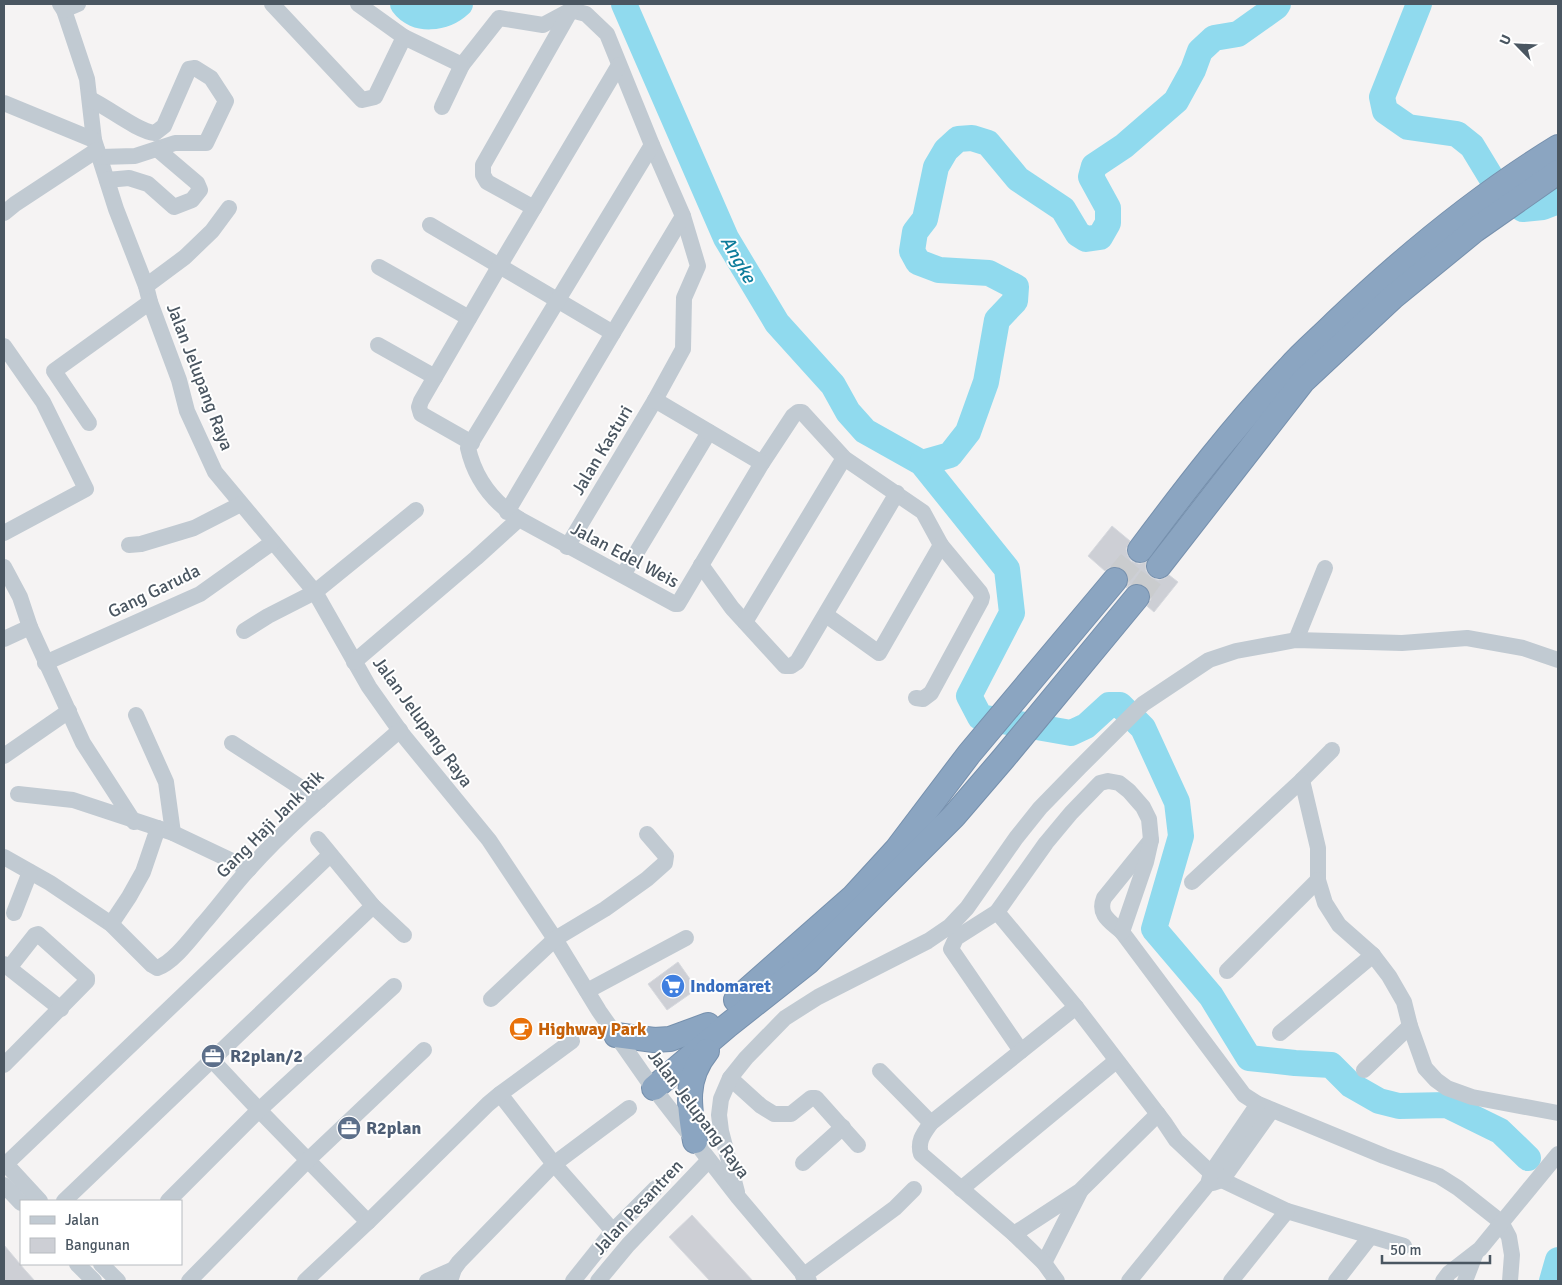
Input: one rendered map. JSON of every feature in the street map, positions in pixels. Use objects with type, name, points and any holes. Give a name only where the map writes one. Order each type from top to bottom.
[{"type":"highway","points":[[1160,566],[1303,381],[1393,297],[1465,225],[1544,156],[1558,140]]},
{"type":"highway","points":[[1140,550],[1192,480],[1289,367],[1377,283],[1465,225],[1558,172]]},
{"type":"highway","points":[[651,1084],[717,1025],[853,897],[897,849],[969,754],[1116,580]]},
{"type":"highway","points":[[616,1035],[654,1040],[670,1039],[717,1025],[808,962],[954,816],[1137,597]]},
{"type":"highway","points":[[695,1141],[690,1109],[690,1083],[698,1062],[717,1025]]},
{"type":"street","points":[[272,4],[362,100],[375,97],[404,38]]},
{"type":"street","points":[[358,4],[404,38],[462,65]]},
{"type":"street","name":"Jalan Jelupang Raya","points":[[68,6],[87,79],[97,149],[116,209],[146,286],[188,411],[215,472],[315,592],[369,687],[400,730],[489,840],[555,939],[587,992],[651,1084],[738,1197],[806,1278]]},
{"type":"street","points":[[442,107],[462,65],[499,18],[543,24],[570,10]]},
{"type":"street","points":[[534,208],[487,182],[482,174],[483,165],[570,10]]},
{"type":"street","name":"Jalan Kasturi","points":[[568,547],[683,349],[684,298],[698,266],[683,216],[607,34],[586,14],[570,10]]},
{"type":"street","points":[[619,65],[421,401],[419,406],[421,414],[472,443],[652,145]]},
{"type":"street","points":[[4,103],[97,149],[134,156],[175,144],[206,143],[226,101],[211,78],[195,68],[189,69],[164,126],[155,132],[146,132],[90,99]]},
{"type":"street","points":[[4,213],[97,149]]},
{"type":"street","points":[[107,180],[129,178],[148,184],[174,207],[192,200],[200,190],[197,184],[157,149]]},
{"type":"street","points":[[146,286],[185,258],[212,231],[229,208]]},
{"type":"street","points":[[354,662],[476,558],[513,516],[613,332],[683,216]]},
{"type":"street","points":[[430,225],[500,265],[558,302],[613,332]]},
{"type":"street","points":[[379,266],[469,318]]},
{"type":"street","points":[[89,423],[54,371],[150,302]]},
{"type":"street","points":[[378,344],[435,377]]},
{"type":"street","points":[[4,347],[43,402],[86,489],[4,533]]},
{"type":"street","points":[[655,400],[762,462]]},
{"type":"street","name":"Jalan Edel Weis","points":[[472,443],[468,448],[478,476],[490,495],[513,516],[675,604],[681,601],[762,462],[793,416],[798,412],[802,412],[844,458]]},
{"type":"street","points":[[623,575],[710,432]]},
{"type":"street","points":[[745,622],[844,458],[923,512],[941,545],[982,597],[931,693],[923,698],[916,698]]},
{"type":"street","points":[[701,565],[745,622],[785,666],[791,666],[797,662],[826,615],[897,493]]},
{"type":"street","points":[[129,545],[141,544],[194,528],[241,504]]},
{"type":"street","points":[[244,631],[268,616],[315,592],[416,510]]},
{"type":"street","name":"Gang Garuda","points":[[46,663],[200,594],[272,542]]},
{"type":"street","points":[[826,615],[879,653],[941,545]]},
{"type":"street","points":[[4,568],[20,597],[30,627],[87,751],[134,822]]},
{"type":"street","points":[[1296,640],[1325,568]]},
{"type":"street","points":[[4,639],[30,627]]},
{"type":"street","points":[[738,1197],[718,1115],[721,1099],[730,1078],[785,1018],[818,997],[928,941],[950,926],[967,908],[1016,838],[1040,808],[1143,704],[1208,660],[1236,650],[1296,640],[1402,643],[1467,638],[1523,648],[1558,660]]},
{"type":"street","points":[[4,756],[69,711]]},
{"type":"street","points":[[4,857],[50,883],[111,924],[129,897],[166,831],[166,782],[136,715]]},
{"type":"street","name":"Gang Haji Jank Rik","points":[[111,924],[152,965],[157,968],[162,966],[184,946],[249,869],[320,800],[400,730]]},
{"type":"street","points":[[232,743],[320,800]]},
{"type":"street","points":[[1192,882],[1332,750]]},
{"type":"street","points":[[1302,780],[1318,848],[1318,880],[1325,903],[1340,925],[1373,955],[1389,976],[1404,1002],[1410,1026],[1425,1068],[1446,1088],[1472,1097],[1558,1113]]},
{"type":"street","points":[[1021,1051],[951,949],[956,938],[997,912],[1071,813],[1100,783],[1108,781],[1120,784],[1143,807],[1149,819],[1151,840],[1146,862],[1122,932]]},
{"type":"street","points":[[18,794],[73,800],[134,822],[166,831],[249,869]]},
{"type":"street","points":[[492,999],[555,939],[605,909],[647,879],[665,863],[666,856],[646,834]]},
{"type":"street","points":[[318,839],[373,906],[404,935]]},
{"type":"street","points":[[1151,840],[1104,898],[1101,905],[1103,915],[1122,932],[1244,1095],[1265,1107],[1438,1176],[1458,1188],[1501,1222],[1509,1237],[1512,1255],[1510,1281]]},
{"type":"street","points":[[30,1200],[5,1163],[330,855]]},
{"type":"street","points":[[14,913],[30,872]]},
{"type":"street","points":[[1228,971],[1318,880]]},
{"type":"street","points":[[65,1200],[373,906]]},
{"type":"street","points":[[997,912],[1076,1007],[1176,1140],[1213,1179],[1287,1211],[1404,1246]]},
{"type":"street","points":[[4,1065],[61,1009],[87,981],[87,978],[40,935],[35,935],[6,966],[61,1009]]},
{"type":"street","points":[[587,992],[686,938]]},
{"type":"street","points":[[1280,1033],[1373,955]]},
{"type":"street","points":[[169,1200],[259,1110],[394,986]]},
{"type":"street","points":[[1057,1281],[1044,1263],[1014,1234],[922,1154],[919,1146],[922,1137],[931,1123],[1076,1007]]},
{"type":"street","points":[[1364,1070],[1410,1026]]},
{"type":"street","points":[[305,1281],[500,1094],[572,1041]]},
{"type":"street","points":[[188,1281],[308,1160],[424,1050]]},
{"type":"street","points":[[212,1060],[368,1222]]},
{"type":"street","points":[[960,1189],[1116,1061]]},
{"type":"street","points":[[880,1071],[931,1123]]},
{"type":"street","points":[[730,1078],[761,1106],[774,1114],[791,1114],[812,1098],[816,1098],[858,1145]]},
{"type":"street","points":[[500,1094],[554,1164],[613,1231]]},
{"type":"street","points":[[1129,1281],[1213,1179],[1265,1107]]},
{"type":"street","points":[[427,1281],[452,1275],[554,1164],[629,1108]]},
{"type":"street","points":[[1014,1234],[1080,1192],[1158,1114]]},
{"type":"street","points":[[803,1163],[842,1127]]},
{"type":"street","points":[[1446,1277],[1474,1255],[1557,1156]]},
{"type":"street","name":"Jalan Pesantren","points":[[598,1281],[628,1244],[709,1160]]},
{"type":"street","points":[[4,1184],[30,1200]]},
{"type":"street","points":[[573,1281],[613,1231],[656,1188]]},
{"type":"street","points":[[806,1278],[895,1208],[914,1189]]},
{"type":"street","points":[[1044,1263],[1080,1192]]},
{"type":"street","points":[[1232,1281],[1287,1211]]},
{"type":"street","points":[[1336,1281],[1370,1237]]},
{"type":"street","points":[[1446,1277],[1466,1280],[1474,1255]]},
{"type":"street","points":[[79,1265],[94,1281]]},
{"type":"street","points":[[104,1265],[118,1281]]},
{"type":"building","points":[[1112,526],[1130,541],[1126,549],[1131,561],[1139,564],[1146,562],[1146,571],[1151,577],[1158,580],[1169,575],[1178,582],[1154,612],[1147,606],[1151,599],[1150,592],[1146,587],[1139,583],[1132,584],[1126,588],[1129,582],[1124,570],[1117,566],[1110,567],[1105,571],[1088,556]]},
{"type":"building","name":"Indomaret","points":[[678,962],[697,989],[667,1010],[648,984]]},
{"type":"building","points":[[692,1215],[753,1281],[710,1281],[669,1237]]},
{"type":"building","points":[[4,1245],[35,1281],[4,1281]]},
{"type":"waterway","name":"Angke","points":[[403,4],[415,14],[423,16],[446,13],[460,4]]},
{"type":"waterway","points":[[624,4],[726,238],[777,323],[833,385],[848,412],[865,431],[922,463],[1007,569],[1012,613],[969,696],[980,717],[1071,733],[1086,726],[1109,705],[1120,705],[1143,728],[1177,802],[1181,836],[1154,929],[1211,996],[1249,1058],[1331,1065],[1351,1085],[1379,1101],[1399,1106],[1447,1105],[1500,1131],[1528,1158]]},
{"type":"waterway","points":[[922,463],[950,455],[968,432],[986,382],[997,320],[1015,301],[1016,287],[989,273],[939,270],[918,262],[912,251],[915,232],[925,219],[936,167],[946,150],[958,139],[972,138],[988,143],[1018,179],[1063,209],[1078,234],[1086,239],[1100,237],[1108,223],[1108,208],[1091,177],[1094,166],[1124,146],[1176,101],[1193,70],[1200,51],[1214,38],[1238,34],[1278,4]]},
{"type":"waterway","points":[[1419,4],[1382,97],[1385,111],[1408,127],[1457,134],[1472,146],[1503,197],[1523,209],[1543,207],[1558,201]]},
{"type":"waterway","points":[[1552,1281],[1558,1260]]},
{"type":"tunnel","points":[[1115,580],[1140,550]]},
{"type":"tunnel","points":[[1137,597],[1159,566]]},
{"type":"place","name":"Indomaret","points":[[673,986]]},
{"type":"place","name":"Highway Park","points":[[521,1029]]},
{"type":"place","name":"R2plan/2","points":[[213,1056]]},
{"type":"place","name":"R2plan","points":[[349,1128]]}]
